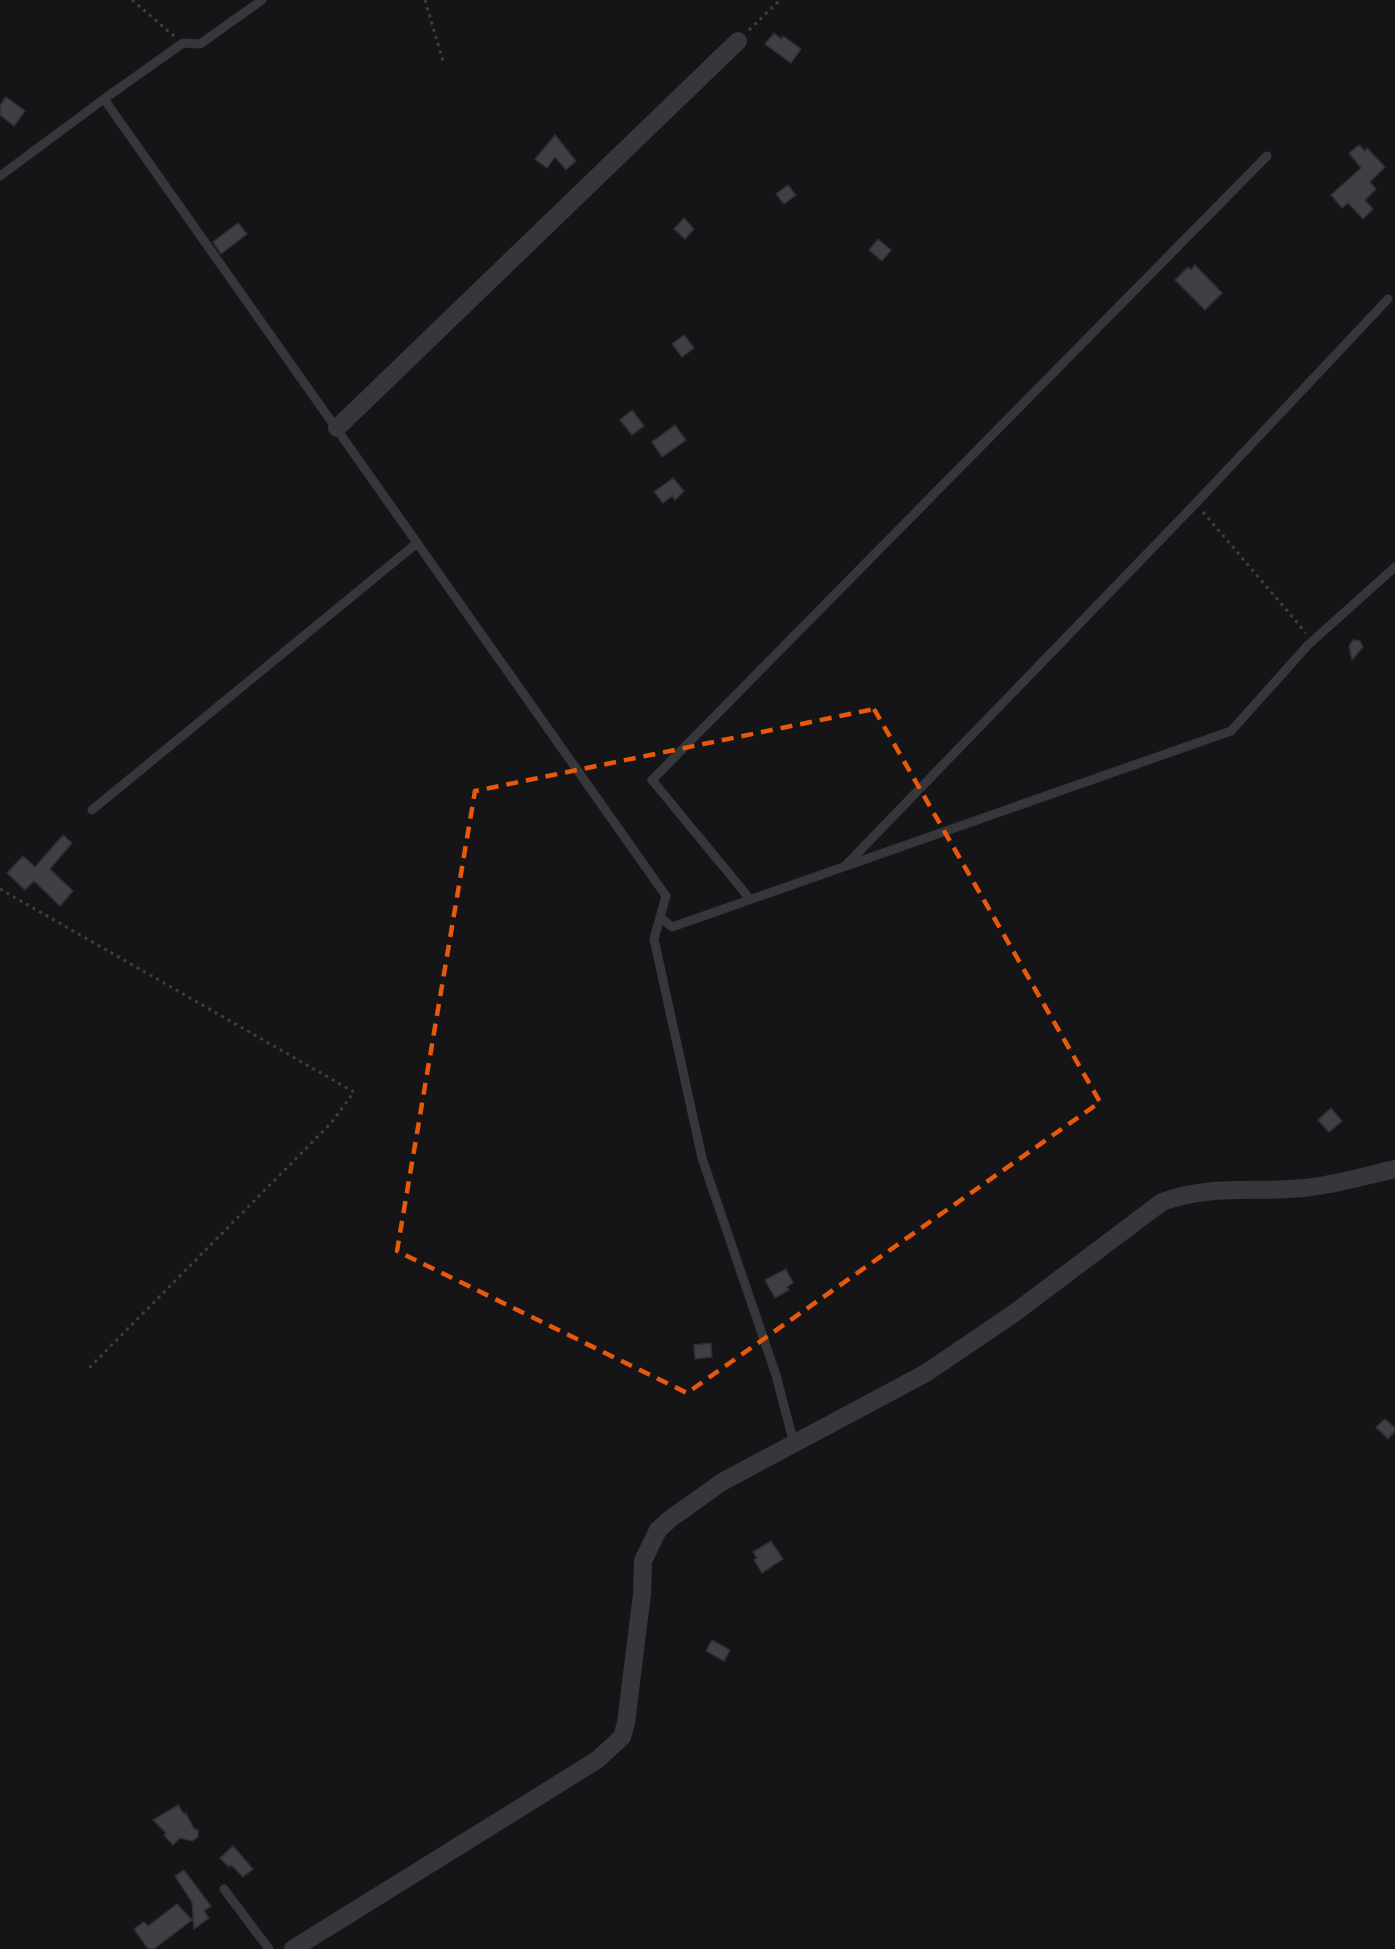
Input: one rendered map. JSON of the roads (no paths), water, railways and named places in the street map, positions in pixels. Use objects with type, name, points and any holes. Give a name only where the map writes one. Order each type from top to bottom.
[{"type":"street","points":[[337,428],[738,41]]},
{"type":"street","points":[[294,1949],[597,1760],[614,1746],[622,1737],[626,1723],[642,1594],[643,1562],[658,1530],[722,1482],[926,1373],[1013,1314],[1162,1202],[1184,1194],[1202,1191],[1304,1188],[1395,1169]]},
{"type":"lane","points":[[0,176],[183,43],[200,44],[262,0]]},
{"type":"lane","points":[[104,99],[666,896],[654,939],[702,1158],[776,1375],[794,1444]]},
{"type":"lane","points":[[750,899],[652,780],[1267,156]]},
{"type":"lane","points":[[845,865],[1196,503],[1388,299]]},
{"type":"lane","points":[[92,810],[417,543]]},
{"type":"lane","points":[[660,917],[672,927],[1231,732],[1313,641],[1395,567]]},
{"type":"lane","points":[[224,1889],[268,1949]]}]
